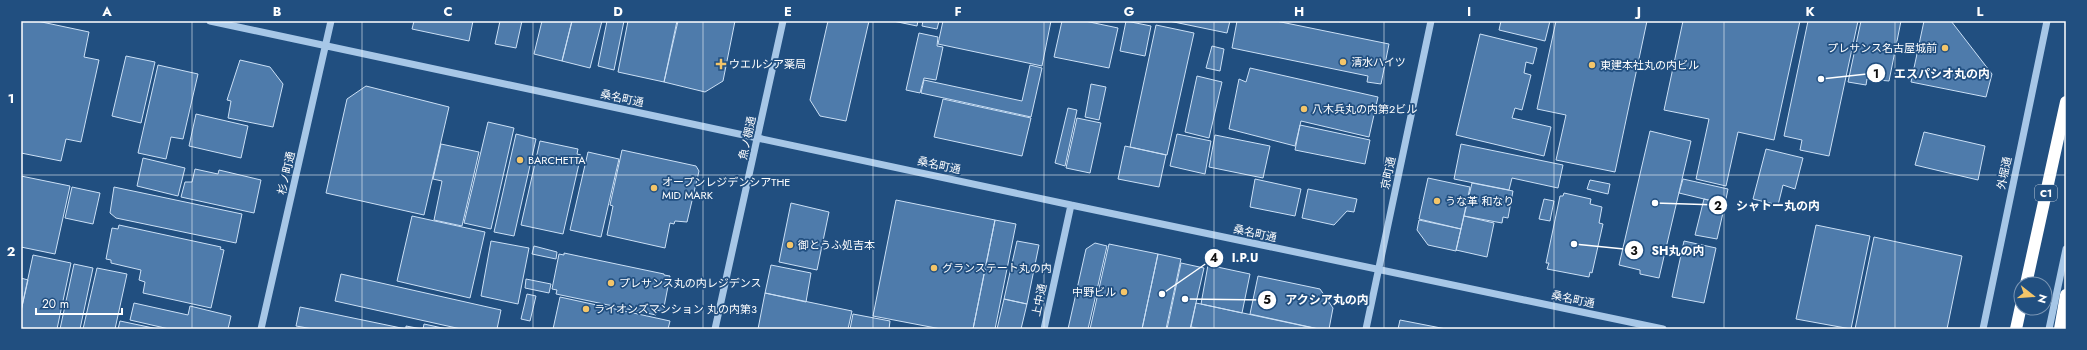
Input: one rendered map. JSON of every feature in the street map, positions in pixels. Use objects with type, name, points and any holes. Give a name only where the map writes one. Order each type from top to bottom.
[{"type":"highway","name":"C1","points":[[2028,276],[2066,102]]},
{"type":"highway","points":[[2060,329],[2066,295]]},
{"type":"highway","points":[[2016,329],[2019,316]]},
{"type":"street","name":"桑名町通","points":[[210,21],[1071,205],[1663,329]]},
{"type":"street","name":"杉ノ町通","points":[[261,329],[331,21]]},
{"type":"street","name":"魚ノ棚通","points":[[715,329],[783,21]]},
{"type":"street","name":"京町通","points":[[1366,329],[1431,21]]},
{"type":"street","name":"外堀通","points":[[1983,329],[2047,21]]},
{"type":"street","name":"上中通","points":[[1044,329],[1071,205]]},
{"type":"street","points":[[2049,329],[2066,249]]},
{"type":"building","points":[[21,21],[37,21],[89,32],[84,57],[99,60],[81,142],[66,139],[61,161],[21,153]]},
{"type":"building","points":[[414,21],[473,21],[469,41],[412,29]]},
{"type":"building","points":[[500,21],[522,21],[516,48],[495,44]]},
{"type":"building","points":[[542,21],[572,21],[562,61],[534,54]]},
{"type":"building","points":[[572,21],[602,21],[590,68],[562,61]]},
{"type":"building","points":[[607,21],[624,21],[614,70],[598,66]]},
{"type":"building","points":[[628,21],[677,21],[664,82],[618,72]]},
{"type":"building","points":[[678,21],[735,21],[723,81],[705,92],[664,82]]},
{"type":"building","points":[[828,21],[869,21],[846,121],[820,116],[810,100]]},
{"type":"building","points":[[893,21],[918,21],[917,26]]},
{"type":"building","points":[[923,21],[939,21],[937,29],[922,26]]},
{"type":"building","points":[[943,21],[1051,21],[1042,66],[938,44]]},
{"type":"building","points":[[1062,21],[1085,21],[1118,28],[1109,68],[1054,57]]},
{"type":"building","points":[[1126,21],[1151,26],[1145,56],[1120,51]]},
{"type":"building","points":[[1169,21],[1230,21],[1227,33]]},
{"type":"building","name":"清水ハイツ","points":[[1237,21],[1276,21],[1389,44],[1381,84],[1367,82],[1368,76],[1232,48]]},
{"type":"building","points":[[1501,21],[1550,21],[1545,41],[1499,30]]},
{"type":"building","name":"東建本社丸の内ビル","points":[[1556,21],[1647,21],[1615,172],[1556,160],[1566,115],[1537,109]]},
{"type":"building","points":[[1683,21],[1800,21],[1774,140],[1738,132],[1726,186],[1696,179],[1709,119],[1664,110]]},
{"type":"building","points":[[1808,21],[1858,21],[1829,156],[1800,150],[1802,140],[1784,136]]},
{"type":"building","points":[[1861,21],[1901,21],[1889,81],[1867,79],[1866,85],[1848,82]]},
{"type":"building","name":"プレサンス名古屋城前","points":[[1924,21],[1951,21],[1992,74],[1986,97],[1911,82]]},
{"type":"building","points":[[1156,25],[1194,33],[1167,155],[1130,147]]},
{"type":"building","points":[[919,33],[938,37],[937,46],[943,47],[936,80],[924,78],[920,93],[906,90]]},
{"type":"building","points":[[1480,34],[1537,48],[1533,64],[1526,62],[1524,73],[1531,75],[1522,110],[1515,108],[1512,118],[1551,127],[1544,156],[1456,135]]},
{"type":"building","points":[[1212,46],[1224,49],[1220,71],[1206,68]]},
{"type":"building","points":[[126,56],[155,62],[141,123],[112,116]]},
{"type":"building","points":[[240,60],[270,67],[283,84],[273,127],[228,118],[231,101],[227,100]]},
{"type":"building","points":[[158,65],[198,74],[183,139],[171,137],[166,159],[138,153]]},
{"type":"building","points":[[1030,65],[1042,68],[1031,117],[921,93],[924,80],[1022,101]]},
{"type":"building","name":"八木兵丸の内第2ビル","points":[[1250,68],[1378,97],[1369,137],[1301,121],[1295,146],[1229,129],[1239,79],[1246,82]]},
{"type":"building","points":[[1197,76],[1222,82],[1209,138],[1185,132]]},
{"type":"building","points":[[1091,84],[1106,87],[1099,120],[1085,117]]},
{"type":"building","points":[[366,86],[449,107],[424,215],[326,193],[347,99]]},
{"type":"building","points":[[943,99],[1031,118],[1022,156],[934,137]]},
{"type":"building","points":[[1068,108],[1077,110],[1065,166],[1055,163]]},
{"type":"building","points":[[196,114],[248,126],[241,158],[189,146]]},
{"type":"building","points":[[1077,118],[1101,123],[1090,173],[1066,168]]},
{"type":"building","points":[[488,122],[514,128],[491,229],[464,223]]},
{"type":"building","points":[[1300,125],[1370,140],[1365,164],[1295,150]]},
{"type":"building","points":[[1650,131],[1691,141],[1659,278],[1640,274],[1640,270],[1619,265]]},
{"type":"building","points":[[1924,132],[1985,146],[1978,180],[1915,165]]},
{"type":"building","points":[[516,134],[536,139],[514,236],[494,232]]},
{"type":"building","points":[[1177,134],[1211,141],[1205,174],[1170,166]]},
{"type":"building","points":[[1215,135],[1270,146],[1263,178],[1209,167]]},
{"type":"building","points":[[540,141],[578,149],[577,154],[581,155],[563,234],[521,225]]},
{"type":"building","points":[[441,144],[479,152],[462,226],[434,220],[442,181],[433,179]]},
{"type":"building","points":[[1461,144],[1563,165],[1558,188],[1512,178],[1509,190],[1454,179]]},
{"type":"building","points":[[1125,146],[1166,155],[1159,187],[1118,179]]},
{"type":"building","points":[[1766,149],[1803,158],[1795,189],[1783,185],[1778,205],[1753,199]]},
{"type":"building","name":"オープンレジデンシアTHE MID MARK","points":[[622,150],[696,166],[699,171],[687,222],[675,221],[674,224],[670,223],[665,248],[607,235],[613,206],[610,205]]},
{"type":"building","points":[[588,152],[619,159],[601,237],[570,230]]},
{"type":"building","points":[[143,158],[185,168],[178,196],[137,186]]},
{"type":"building","points":[[195,169],[218,174],[219,170],[261,180],[254,213],[181,197],[185,182],[192,182]]},
{"type":"building","points":[[21,176],[70,186],[55,254],[21,247]]},
{"type":"building","points":[[1428,178],[1470,187],[1461,229],[1419,219]]},
{"type":"building","points":[[1255,179],[1301,189],[1295,216],[1250,207]]},
{"type":"building","points":[[1683,179],[1728,189],[1725,204],[1679,193]]},
{"type":"building","points":[[1590,180],[1610,184],[1608,194],[1587,189]]},
{"type":"building","points":[[1472,183],[1513,191],[1508,218],[1503,217],[1502,223],[1464,216]]},
{"type":"building","points":[[72,187],[100,193],[93,224],[65,218]]},
{"type":"building","points":[[114,187],[242,214],[236,243],[116,218],[110,213]]},
{"type":"building","points":[[1308,189],[1357,199],[1354,212],[1347,211],[1334,225],[1302,218]]},
{"type":"building","points":[[1564,193],[1591,199],[1590,204],[1602,207],[1599,223],[1603,224],[1592,273],[1590,272],[1589,277],[1547,269],[1549,263],[1546,263],[1560,196],[1563,196]]},
{"type":"building","points":[[1544,199],[1554,201],[1550,221],[1539,219]]},
{"type":"building","points":[[1704,199],[1725,204],[1717,239],[1695,235]]},
{"type":"building","name":"グランステート丸の内","points":[[896,200],[995,220],[973,329],[941,329],[873,316]]},
{"type":"building","points":[[791,203],[829,212],[817,270],[779,262]]},
{"type":"building","points":[[412,216],[485,232],[470,298],[397,281]]},
{"type":"building","points":[[1464,216],[1494,223],[1487,257],[1456,250]]},
{"type":"building","points":[[995,220],[1016,224],[995,329],[973,329]]},
{"type":"building","points":[[1419,220],[1461,229],[1456,251],[1428,245],[1417,230]]},
{"type":"building","points":[[119,225],[221,247],[220,249],[224,250],[211,308],[143,293],[145,282],[139,280],[141,270],[111,263],[111,260],[106,259],[112,228],[118,229]]},
{"type":"building","points":[[1816,225],[1870,236],[1851,329],[1796,319]]},
{"type":"building","points":[[1874,237],[1962,256],[1947,329],[1855,329]]},
{"type":"building","points":[[491,241],[529,248],[518,304],[481,296]]},
{"type":"building","points":[[1017,241],[1039,245],[1027,304],[1004,299]]},
{"type":"building","points":[[1684,241],[1716,248],[1704,303],[1672,297]]},
{"type":"building","points":[[1095,243],[1107,246],[1088,329],[1068,329],[1086,249]]},
{"type":"building","name":"中野ビル","points":[[1109,244],[1158,254],[1142,329],[1090,329]]},
{"type":"building","points":[[534,246],[557,252],[556,259],[532,254]]},
{"type":"building","name":"プレサンス丸の内レジデンス","points":[[564,253],[670,276],[663,312],[657,310],[656,315],[556,294],[557,290],[552,289],[559,254],[564,255]]},
{"type":"building","points":[[1158,254],[1181,259],[1166,329],[1142,329]]},
{"type":"building","points":[[33,255],[71,263],[57,329],[21,329],[21,311]]},
{"type":"building","points":[[1181,263],[1204,268],[1190,329],[1167,329]]},
{"type":"building","points":[[74,264],[93,268],[80,329],[60,329]]},
{"type":"building","points":[[771,265],[811,273],[806,302],[765,293]]},
{"type":"building","points":[[1208,265],[1250,274],[1242,313],[1201,304]]},
{"type":"building","points":[[97,268],[127,274],[115,329],[83,329]]},
{"type":"building","points":[[341,274],[501,310],[497,329],[461,329],[335,301]]},
{"type":"building","points":[[1258,276],[1320,289],[1333,308],[1329,329],[1319,329],[1250,314]]},
{"type":"building","points":[[21,278],[28,280],[21,311]]},
{"type":"building","points":[[526,279],[551,284],[549,293],[525,288]]},
{"type":"building","points":[[765,293],[852,311],[848,329],[758,329]]},
{"type":"building","points":[[527,294],[536,296],[530,321],[521,319]]},
{"type":"building","name":"ライオンズマンション 丸の内第3","points":[[560,297],[670,321],[668,329],[553,329]]},
{"type":"building","points":[[1004,299],[1027,304],[1021,329],[997,329]]},
{"type":"building","points":[[134,303],[188,315],[190,306],[231,316],[228,329],[169,329],[130,320]]},
{"type":"building","points":[[1196,303],[1318,329],[1202,329],[1191,327]]},
{"type":"building","points":[[300,307],[406,329],[313,329],[296,326]]},
{"type":"building","points":[[853,314],[890,321],[889,329],[850,329]]},
{"type":"building","points":[[1400,320],[1446,329],[1398,329]]},
{"type":"building","points":[[120,321],[158,329],[118,329]]},
{"type":"building","points":[[424,324],[447,329],[423,329]]},
{"type":"building","points":[[406,326],[422,329],[406,329]]},
{"type":"place","name":"プレサンス名古屋城前","points":[[1945,48]]},
{"type":"place","name":"清水ハイツ","points":[[1343,62]]},
{"type":"place","name":"ウエルシア薬局","points":[[721,64]]},
{"type":"place","name":"東建本社丸の内ビル","points":[[1592,65]]},
{"type":"place","name":"エスパシオ丸の内","points":[[1821,79]]},
{"type":"place","name":"八木兵丸の内第2ビル","points":[[1304,109]]},
{"type":"place","name":"BARCHETTA","points":[[520,160]]},
{"type":"place","name":"オープンレジデンシアTHE MID MARK","points":[[654,188]]},
{"type":"place","name":"うな革 和なり","points":[[1437,201]]},
{"type":"place","name":"シャトー丸の内","points":[[1655,203]]},
{"type":"place","name":"SH丸の内","points":[[1574,244]]},
{"type":"place","name":"御とうふ処吉本","points":[[790,245]]},
{"type":"place","name":"グランステート丸の内","points":[[934,268]]},
{"type":"place","name":"プレサンス丸の内レジデンス","points":[[611,283]]},
{"type":"place","name":"中野ビル","points":[[1124,292]]},
{"type":"place","name":"I.P.U","points":[[1162,294]]},
{"type":"place","name":"アクシア丸の内","points":[[1185,299]]},
{"type":"place","name":"ライオンズマンション 丸の内第3","points":[[586,309]]}]
